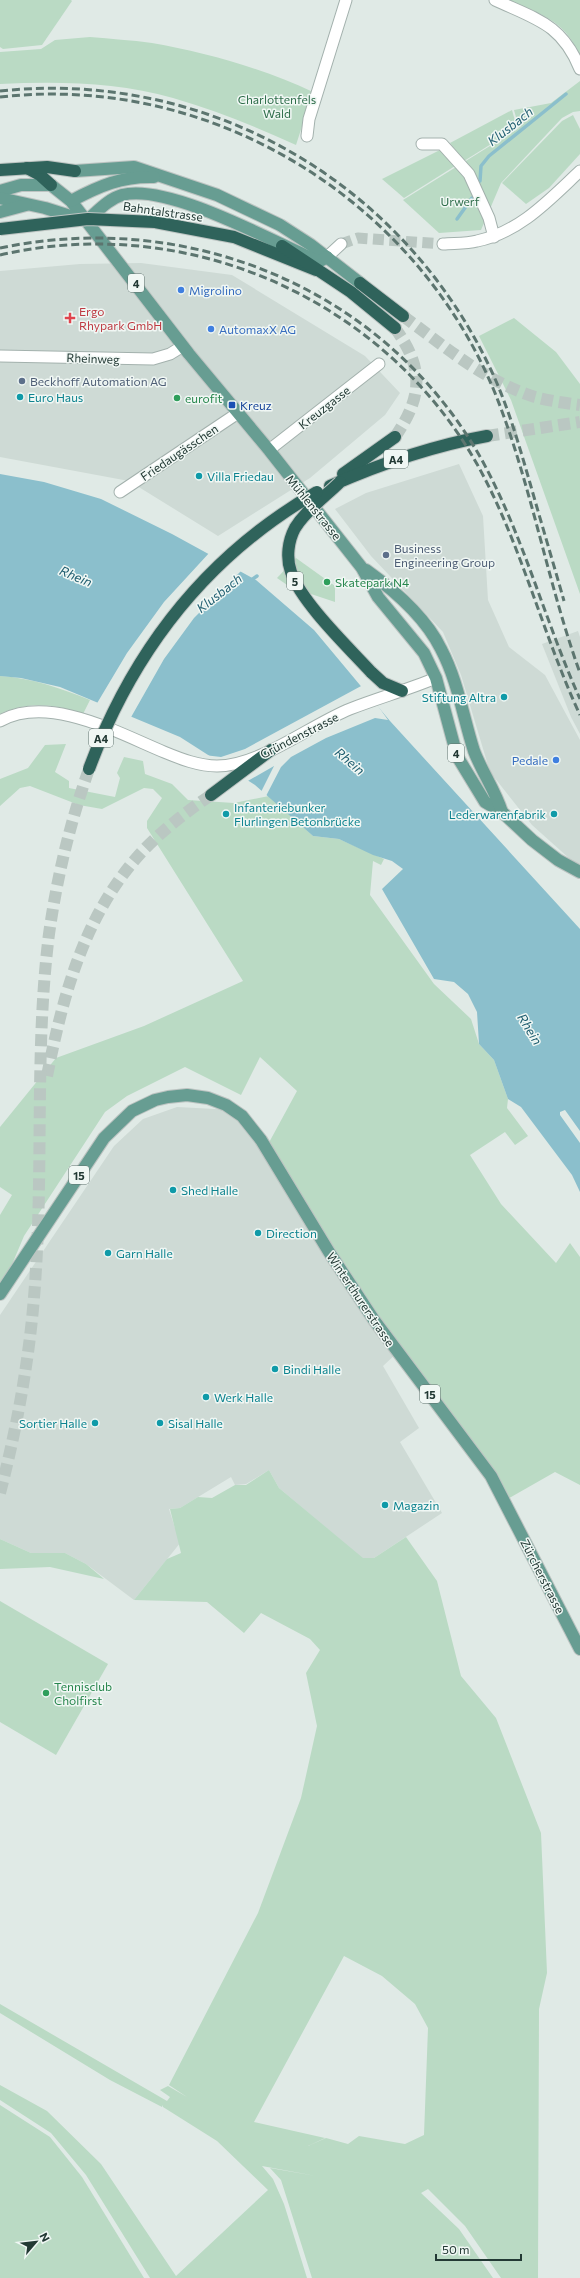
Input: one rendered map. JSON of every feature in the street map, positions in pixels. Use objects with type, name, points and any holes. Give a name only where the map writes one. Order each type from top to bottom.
[{"type":"highway","points":[[0,170],[47,167],[75,171]]},
{"type":"highway","points":[[26,168],[40,175],[51,185]]},
{"type":"highway","name":"Bahntalstrasse","points":[[0,229],[88,219],[155,222],[234,237],[316,270]]},
{"type":"highway","points":[[282,246],[361,299],[395,328]]},
{"type":"highway","points":[[360,283],[403,316]]},
{"type":"highway","name":"A4","points":[[89,769],[104,732],[134,673],[182,603],[207,576],[242,544],[281,514],[343,478],[411,454],[449,443],[487,436]]},
{"type":"highway","name":"5","points":[[395,437],[343,478],[304,516],[296,527],[289,545],[289,563],[293,577],[306,598],[371,672],[383,683],[402,691]]},
{"type":"highway","points":[[214,793],[271,750]]},
{"type":"main road","points":[[75,171],[134,167],[217,194],[257,213],[299,237],[360,283]]},
{"type":"main road","points":[[72,201],[95,188],[118,179],[165,177]]},
{"type":"main road","points":[[0,191],[21,185],[51,185]]},
{"type":"main road","name":"4","points":[[51,185],[72,201],[86,222]]},
{"type":"main road","points":[[0,198],[45,208],[86,222],[116,197],[143,194],[184,203],[213,213],[317,261],[327,257]]},
{"type":"main road","points":[[0,212],[27,204]]},
{"type":"main road","name":"Mühlenstrasse","points":[[86,222],[140,288],[183,346],[269,450],[362,568],[378,597],[424,653],[436,678],[457,756],[485,802],[502,812],[532,840],[558,860],[580,872]]},
{"type":"main road","name":"Mühlenstrasse","points":[[362,568],[389,587],[427,628],[439,644],[451,672],[475,752],[495,790],[502,812]]},
{"type":"main road","points":[[436,678],[451,672]]},
{"type":"main road","name":"Winterthurerstrasse","points":[[0,1294],[99,1144],[122,1118],[143,1105],[168,1097],[187,1095],[218,1101],[242,1116],[261,1140],[329,1252],[374,1320],[491,1476],[506,1504]]},
{"type":"main road","name":"Zürcherstrasse","points":[[506,1504],[580,1649]]},
{"type":"street","points":[[307,136],[309,118],[346,0]]},
{"type":"street","points":[[495,0],[545,23],[556,30],[566,41],[580,69]]},
{"type":"street","points":[[422,144],[442,144],[468,174],[489,218],[494,237]]},
{"type":"street","points":[[443,244],[476,242],[494,237],[524,222],[580,171]]},
{"type":"street","points":[[327,257],[341,244]]},
{"type":"street","name":"Rheinweg","points":[[0,356],[153,358],[170,354],[183,346]]},
{"type":"street","name":"Kreuzgasse","points":[[269,450],[379,364]]},
{"type":"street","name":"Friedaugässchen","points":[[120,492],[238,413]]},
{"type":"street","name":"Gründenstrasse","points":[[0,721],[20,714],[36,712],[65,714],[176,757],[209,766],[230,765],[271,750],[329,719],[436,678]]},
{"type":"shaded area","points":[[141,263],[232,275],[365,356],[400,393],[385,415],[310,478],[218,536],[129,481],[0,457],[0,271],[80,264]]},
{"type":"shaded area","points":[[459,464],[483,516],[488,600],[509,647],[545,675],[580,740],[580,868],[532,825],[490,772],[461,675],[443,632],[371,556],[335,509],[366,493]]},
{"type":"shaded area","points":[[578,631],[580,637],[580,734],[571,717],[542,644]]},
{"type":"shaded area","points":[[177,1107],[234,1110],[398,1352],[383,1366],[419,1428],[400,1442],[442,1513],[374,1558],[363,1559],[279,1488],[269,1470],[246,1484],[235,1485],[231,1477],[180,1508],[169,1509],[175,1528],[185,1537],[134,1600],[86,1564],[65,1553],[31,1553],[0,1539],[0,1315],[114,1146],[143,1119]]},
{"type":"green space","points":[[0,0],[72,1],[42,45],[3,49],[0,47]]},
{"type":"green space","points":[[508,0],[580,0],[580,55],[566,33],[559,26],[541,15]]},
{"type":"green space","name":"Charlottenfels Wald","points":[[90,37],[152,43],[193,51],[234,62],[275,76],[313,92],[296,145],[220,113],[152,93],[87,84],[0,84],[0,52],[41,49],[55,40]]},
{"type":"green space","name":"Urwerf","points":[[580,81],[580,111],[573,112],[562,118],[501,183],[481,230],[439,233],[403,200],[519,128],[514,110],[551,103]]},
{"type":"green space","points":[[512,110],[517,128],[464,161],[450,143]]},
{"type":"green space","points":[[573,115],[580,129],[580,154],[549,188],[526,204],[502,183],[562,121]]},
{"type":"green space","points":[[440,150],[455,166],[404,198],[382,179]]},
{"type":"green space","points":[[514,318],[556,352],[580,384],[580,594],[511,400],[479,336]]},
{"type":"green space","points":[[296,558],[335,586],[335,602],[290,587],[277,578]]},
{"type":"green space","points":[[0,676],[46,684],[90,700],[83,714],[62,708],[42,705],[21,707],[0,714]]},
{"type":"green space","points":[[66,744],[55,772],[69,781],[69,788],[115,797],[120,778],[117,773],[124,757],[143,761],[145,774],[172,784],[188,800],[234,803],[269,796],[313,836],[339,839],[384,859],[381,865],[373,861],[370,895],[434,984],[471,1019],[479,1044],[494,1060],[508,1099],[507,1108],[528,1136],[515,1145],[505,1132],[470,1155],[501,1204],[556,1263],[570,1243],[580,1257],[580,1485],[555,1472],[504,1501],[374,1320],[266,1148],[297,1091],[260,1057],[241,1095],[185,1067],[127,1096],[105,1112],[24,1236],[0,1293],[0,1215],[12,1195],[0,1187],[0,1127],[56,1058],[144,1026],[243,981],[147,828],[147,821],[162,798],[153,789],[144,788],[102,809],[79,805],[30,786],[20,788],[0,806],[0,779],[28,768],[45,745]]},
{"type":"green space","points":[[269,1470],[279,1488],[363,1558],[374,1558],[406,1537],[437,1581],[461,1676],[496,1718],[541,1833],[547,1973],[539,2009],[538,2278],[501,2278],[465,2226],[428,2189],[421,2193],[459,2229],[493,2278],[312,2278],[281,2180],[270,2168],[316,2176],[262,2166],[273,2179],[284,2204],[307,2278],[150,2278],[86,2175],[51,2133],[0,2100],[0,2085],[47,2111],[101,2164],[176,2276],[268,2190],[217,2141],[163,2107],[163,2105],[162,2107],[110,2080],[0,2013],[0,2004],[167,2101],[170,2097],[160,2090],[168,2086],[187,2097],[169,2085],[258,1913],[301,1798],[317,1726],[306,1673],[320,1650],[310,1639],[261,1613],[244,1633],[207,1602],[134,1600],[167,1559],[181,1553],[170,1509],[180,1508],[198,1497],[212,1498],[235,1485],[246,1485]],"holes":[[[344,1956],[382,1976],[415,2004],[428,2028],[424,2135],[405,2144],[359,2136],[348,2144],[326,2138],[308,2146],[325,2138],[254,2122]]]},
{"type":"green space","points":[[0,1539],[31,1553],[65,1553],[86,1564],[104,1579],[50,1567],[0,1569]]},
{"type":"green space","name":"Tennisclub Cholfirst","points":[[0,1601],[108,1664],[56,1755],[0,1722]]},
{"type":"green space","points":[[0,2105],[50,2137],[82,2177],[144,2278],[0,2278]]},
{"type":"water","name":"Rhein","points":[[0,474],[44,482],[101,499],[172,534],[256,580],[314,630],[390,721],[580,929],[580,1131],[565,1110],[560,1112],[560,1115],[580,1143],[580,1192],[572,1175],[521,1107],[508,1099],[494,1060],[479,1044],[477,1012],[468,994],[454,982],[434,979],[382,889],[403,869],[392,861],[373,855],[339,839],[313,836],[255,785],[180,737],[60,687],[21,678],[0,676]]},
{"type":"pier","points":[[210,552],[242,570],[194,618],[164,659],[130,719],[96,705],[127,653],[164,602]]},
{"type":"pier","points":[[363,685],[388,720],[375,718],[326,738],[291,757],[281,767],[266,796],[261,792],[274,766],[246,782],[204,755],[221,757],[245,749]]},
{"type":"waterway","name":"Klusbach","points":[[480,181],[481,166],[489,156],[566,94]]},
{"type":"waterway","name":"Klusbach","points":[[457,219],[472,198]]},
{"type":"waterway","name":"Klusbach","points":[[250,581],[257,576]]},
{"type":"tunnel","points":[[341,244],[358,238],[443,244]]},
{"type":"tunnel","points":[[403,316],[450,351],[499,382],[535,397],[580,405]]},
{"type":"tunnel","points":[[395,328],[411,356],[415,369],[416,382],[415,395],[411,408],[395,437]]},
{"type":"tunnel","points":[[487,436],[580,422]]},
{"type":"tunnel","points":[[0,1493],[24,1382],[34,1296],[38,1226],[42,1017],[49,934],[65,850],[89,769]]},
{"type":"tunnel","points":[[47,1076],[68,988],[78,959],[103,905],[120,879],[139,855],[156,838],[192,808],[211,795]]},
{"type":"railway","points":[[0,91],[77,89],[152,99],[224,120],[290,152],[352,193],[406,244],[453,303],[491,370],[503,398],[517,440],[564,601]]},
{"type":"railway","points":[[0,97],[78,95],[155,106],[228,129],[296,163],[359,207],[413,261],[459,323],[495,393],[519,462],[568,638],[580,673]]},
{"type":"railway","points":[[0,248],[71,239],[142,240],[211,253],[277,276],[339,308],[394,350],[443,402],[483,462],[511,520],[567,670],[580,699]]},
{"type":"railway","points":[[0,255],[70,245],[140,246],[208,258],[273,281],[334,314],[389,355],[437,406],[477,464],[506,525],[566,684],[580,715]]},
{"type":"place","name":"Migrolino","points":[[181,290]]},
{"type":"place","name":"Ergo Rhypark GmbH","points":[[70,318]]},
{"type":"place","name":"AutomaxX AG","points":[[211,329]]},
{"type":"place","name":"Beckhoff Automation AG","points":[[22,381]]},
{"type":"place","name":"Euro Haus","points":[[20,397]]},
{"type":"place","name":"eurofit","points":[[177,398]]},
{"type":"place","name":"Kreuz","points":[[232,405]]},
{"type":"place","name":"Villa Friedau","points":[[199,476]]},
{"type":"place","name":"Business Engineering Group","points":[[386,555]]},
{"type":"place","name":"Skatepark N4","points":[[327,582]]},
{"type":"place","name":"Stiftung Altra","points":[[504,697]]},
{"type":"place","name":"Pedale","points":[[556,760]]},
{"type":"place","name":"Infanteriebunker Flurlingen Betonbrücke","points":[[226,814]]},
{"type":"place","name":"Lederwarenfabrik","points":[[554,814]]},
{"type":"place","name":"Shed Halle","points":[[173,1190]]},
{"type":"place","name":"Direction","points":[[258,1233]]},
{"type":"place","name":"Garn Halle","points":[[108,1253]]},
{"type":"place","name":"Bindi Halle","points":[[275,1369]]},
{"type":"place","name":"Werk Halle","points":[[206,1397]]},
{"type":"place","name":"Sortier Halle","points":[[95,1423]]},
{"type":"place","name":"Sisal Halle","points":[[160,1423]]},
{"type":"place","name":"Magazin","points":[[385,1505]]},
{"type":"place","name":"Tennisclub Cholfirst","points":[[46,1693]]}]
